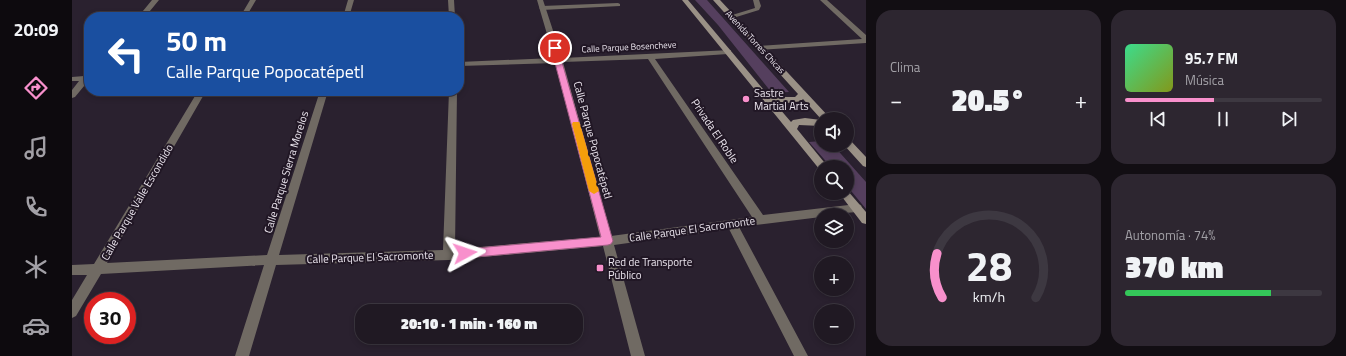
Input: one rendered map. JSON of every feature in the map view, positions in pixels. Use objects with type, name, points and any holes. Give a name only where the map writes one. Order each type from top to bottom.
[{"type":"main road","points":[[685,0],[817,160]]},
{"type":"main road","name":"Avenida Torres Chicas","points":[[716,0],[819,112]]},
{"type":"main road","points":[[766,97],[791,100],[798,98],[802,94]]},
{"type":"main road","points":[[792,129],[796,122],[814,122]]},
{"type":"main road","points":[[854,150],[866,163]]},
{"type":"main road","points":[[850,200],[866,220]]},
{"type":"street","points":[[145,12],[156,0]]},
{"type":"street","points":[[246,12],[253,0]]},
{"type":"street","points":[[347,12],[351,0]]},
{"type":"street","points":[[451,0],[452,12]]},
{"type":"street","name":"Calle Parque Popocatépetl","points":[[540,0],[559,61],[638,356]]},
{"type":"street","points":[[822,0],[866,40]]},
{"type":"street","points":[[760,48],[866,40]]},
{"type":"street","name":"Calle Parque Bosencheve","points":[[464,64],[650,57],[728,52]]},
{"type":"street","name":"Privada El Roble","points":[[650,57],[760,220]]},
{"type":"street","points":[[72,79],[84,78]]},
{"type":"street","points":[[72,95],[84,82]]},
{"type":"street","name":"Calle Parque Valle Escondido","points":[[72,312],[199,96]]},
{"type":"street","name":"Calle Parque Sierra Morelos","points":[[242,356],[322,96]]},
{"type":"street","points":[[449,255],[453,96]]},
{"type":"street","name":"Calle Parque El Sacromonte","points":[[72,270],[272,260],[449,255],[608,241],[857,208]]},
{"type":"street","points":[[732,224],[801,356]]},
{"type":"lane","points":[[731,17],[757,9],[758,6],[756,0]]},
{"type":"lane","points":[[542,8],[618,5]]},
{"type":"shaded area","points":[[695,0],[707,0],[789,92],[772,93],[718,25]]},
{"type":"shaded area","points":[[809,142],[814,142],[814,148]]},
{"type":"shaded area","points":[[818,152],[839,152],[846,160],[825,160]]},
{"type":"shaded area","points":[[854,169],[866,182],[866,209],[854,194]]},
{"type":"slow traffic","points":[[576,124],[594,191]]},
{"type":"place","name":"Sastre Martial Arts","points":[[746,99]]},
{"type":"place","name":"Red de Transporte Público","points":[[600,268]]},
{"type":"route","points":[[465,253],[608,241],[555,48]]}]
